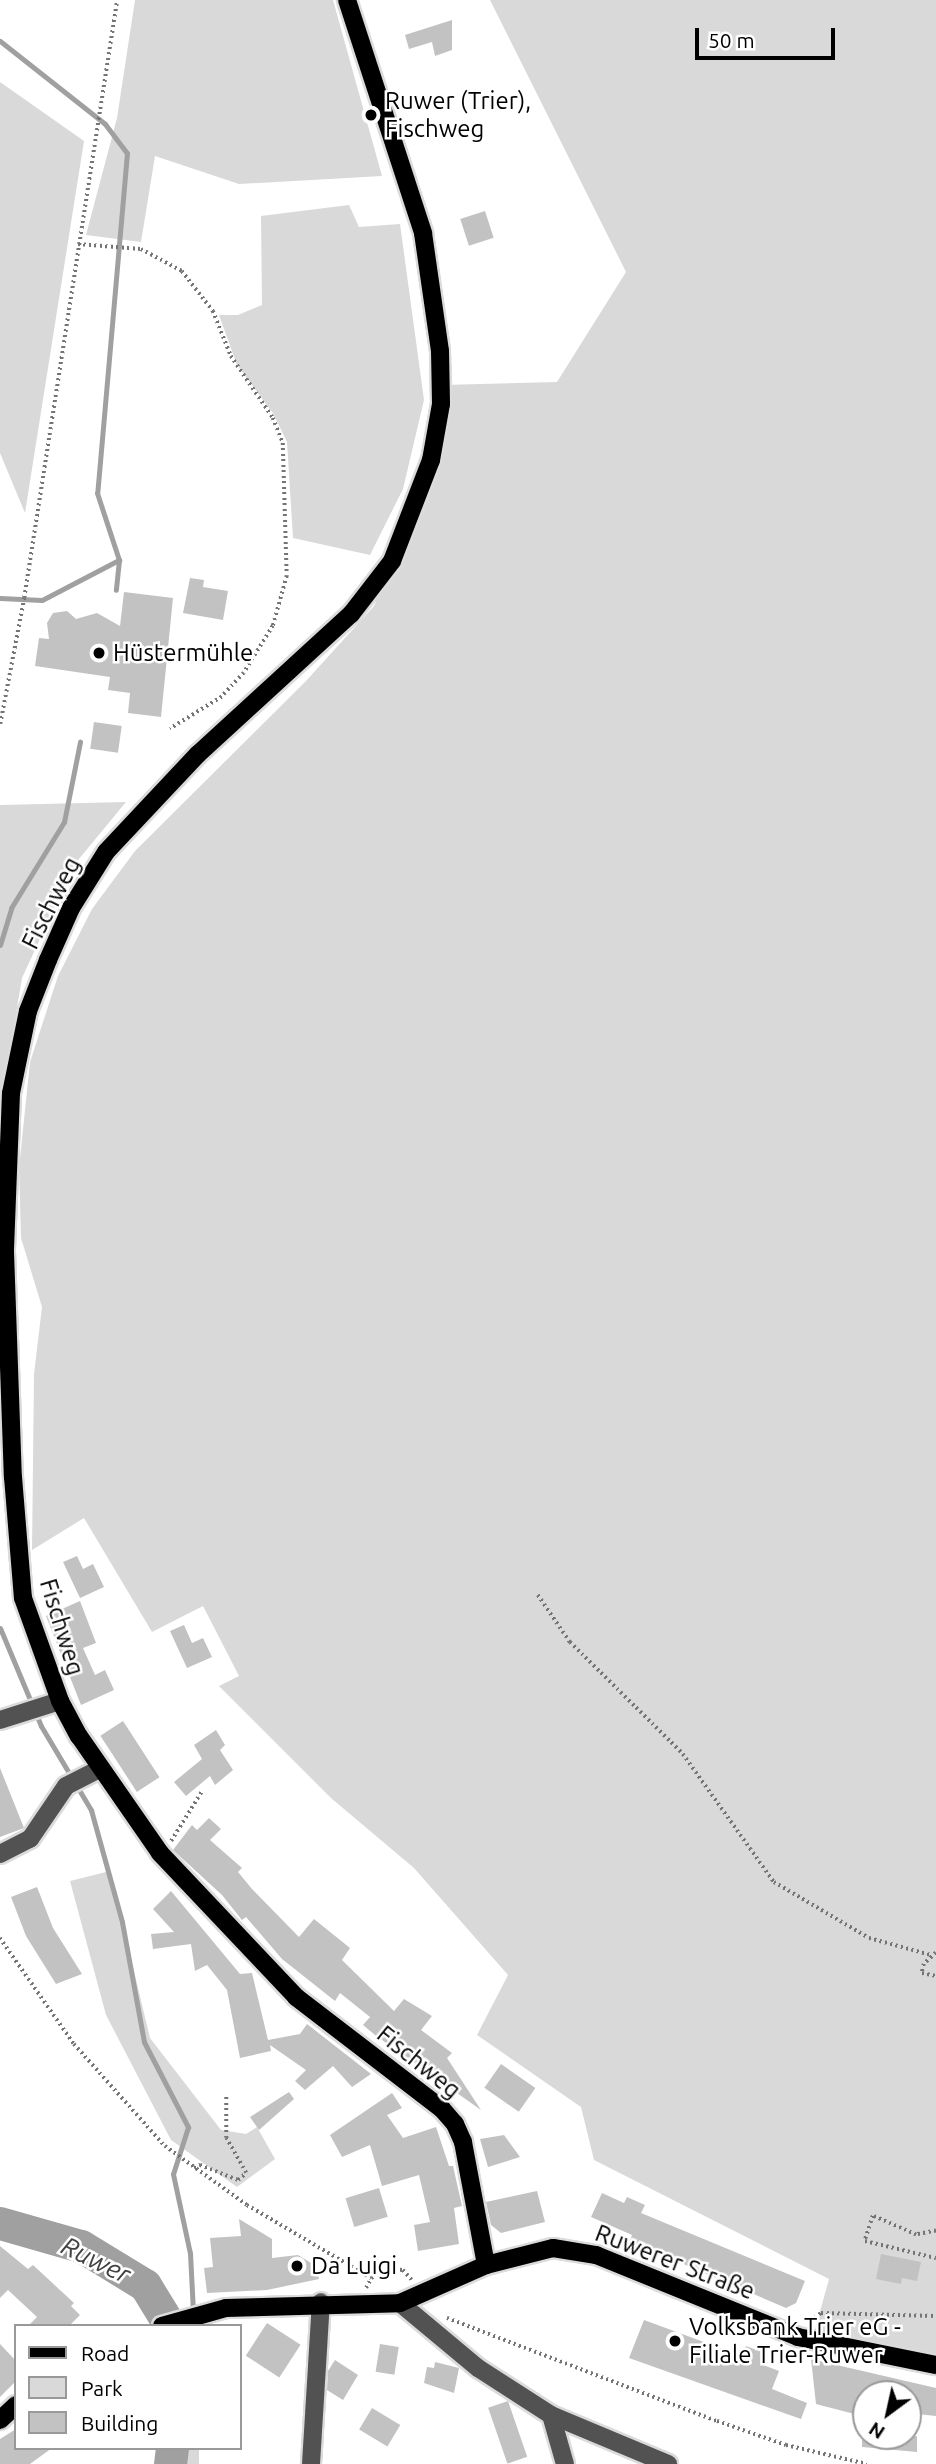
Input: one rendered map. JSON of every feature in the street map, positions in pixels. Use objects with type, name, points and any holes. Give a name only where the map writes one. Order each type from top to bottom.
[{"type":"main road","name":"Fischweg","points":[[347,0],[423,233],[440,351],[441,404],[431,460],[392,561],[351,614],[312,653],[190,762],[106,852],[71,908],[28,1011],[11,1093],[6,1186],[13,1477],[23,1598],[60,1701],[101,1768],[160,1853],[296,1997],[442,2109],[455,2124],[463,2142],[486,2264]]},
{"type":"main road","name":"Ruwerer Straße","points":[[169,2324],[226,2308],[321,2302],[400,2303],[486,2264],[553,2248],[596,2255],[798,2337],[936,2365]]},
{"type":"main road","points":[[0,2420],[14,2407]]},
{"type":"street","points":[[0,1720],[60,1701]]},
{"type":"street","points":[[0,1854],[30,1839],[73,1783],[101,1768]]},
{"type":"street","points":[[310,2464],[321,2302]]},
{"type":"street","points":[[400,2303],[478,2368],[551,2415],[668,2464]]},
{"type":"street","points":[[551,2415],[565,2464]]},
{"type":"path","points":[[0,724],[24,598],[117,0]]},
{"type":"path","points":[[78,244],[125,246],[165,258],[198,288],[240,373],[273,418],[285,460],[287,576],[273,626],[244,673],[222,697],[170,729]]},
{"type":"path","points":[[538,1595],[570,1642],[683,1754],[774,1882],[869,1938],[934,1954],[922,1973],[936,1976]]},
{"type":"path","points":[[160,1853],[182,1830],[202,1791]]},
{"type":"path","points":[[0,1938],[74,2044],[165,2146],[247,2205],[371,2278]]},
{"type":"path","points":[[192,2167],[200,2165],[238,2180],[246,2173],[226,2138],[226,2096]]},
{"type":"path","points":[[936,2231],[916,2235],[873,2216],[865,2241],[936,2258]]},
{"type":"path","points":[[798,2337],[821,2313],[936,2316]]},
{"type":"path","points":[[442,2315],[717,2421],[786,2445],[867,2464]]},
{"type":"green space","points":[[135,0],[333,0],[382,176],[239,184],[155,156],[141,242],[86,235],[117,118]]},
{"type":"green space","points":[[490,0],[936,0],[936,2363],[813,2337],[829,2279],[594,2160],[581,2107],[477,2035],[508,1975],[414,1868],[331,1798],[219,1686],[239,1676],[203,1606],[152,1632],[84,1518],[32,1550],[34,1374],[42,1307],[21,1238],[19,1168],[30,1062],[58,976],[92,909],[135,851],[306,681],[374,606],[419,499],[442,385],[557,382],[626,272]]},
{"type":"green space","points":[[0,82],[84,141],[25,513],[0,453]]},
{"type":"green space","points":[[349,205],[359,227],[400,224],[424,400],[403,489],[370,555],[293,538],[287,442],[273,413],[237,365],[219,315],[238,315],[262,305],[261,216]]},
{"type":"green space","points":[[126,802],[74,865],[22,978],[0,1109],[0,805]]},
{"type":"green space","points":[[110,1871],[150,2038],[221,2130],[246,2134],[257,2127],[275,2159],[237,2187],[171,2140],[106,2015],[70,1881]]},
{"type":"green space","points":[[161,2450],[199,2450],[199,2464],[161,2464]]},
{"type":"building","points":[[452,20],[452,50],[435,56],[432,42],[409,49],[405,35]]},
{"type":"building","points":[[485,211],[494,238],[469,246],[460,219]]},
{"type":"building","points":[[190,578],[204,580],[203,587],[228,591],[223,620],[183,613]]},
{"type":"building","name":"Hüstermühle","points":[[124,592],[173,598],[161,717],[128,713],[130,693],[108,690],[110,677],[35,666],[39,638],[49,639],[47,623],[53,613],[67,611],[76,619],[97,613],[120,626]]},
{"type":"building","points":[[94,722],[122,726],[118,753],[90,749]]},
{"type":"building","points":[[77,1556],[83,1569],[93,1564],[104,1587],[80,1598],[63,1562]]},
{"type":"building","points":[[80,1601],[96,1643],[83,1648],[95,1675],[105,1670],[114,1690],[81,1705],[46,1616]]},
{"type":"building","points":[[184,1625],[192,1643],[203,1638],[212,1657],[187,1668],[170,1631]]},
{"type":"building","points":[[123,1721],[159,1777],[137,1792],[100,1736]]},
{"type":"building","points":[[216,1730],[225,1745],[220,1750],[233,1770],[215,1785],[210,1776],[186,1796],[174,1782],[202,1759],[194,1745]]},
{"type":"building","points":[[0,1768],[24,1828],[0,1837]]},
{"type":"building","points":[[209,1818],[221,1829],[210,1840],[242,1868],[238,1872],[252,1889],[299,1937],[314,1919],[350,1948],[342,1960],[394,2011],[404,1999],[432,2016],[421,2030],[452,2053],[447,2058],[481,2110],[375,2035],[363,2025],[370,2017],[340,1993],[335,2001],[282,1959],[246,1917],[242,1920],[222,1895],[173,1850],[192,1825],[197,1830]]},
{"type":"building","points":[[37,1887],[53,1928],[82,1974],[56,1984],[26,1936],[11,1897]]},
{"type":"building","points":[[171,1891],[240,1974],[252,1973],[268,2040],[300,2034],[307,2024],[371,2074],[352,2087],[333,2066],[305,2090],[295,2081],[306,2070],[270,2045],[271,2051],[240,2058],[227,1990],[207,1965],[195,1971],[191,1944],[153,1949],[151,1934],[174,1932],[153,1909]]},
{"type":"building","points":[[501,2064],[535,2088],[519,2112],[484,2088]]},
{"type":"building","points":[[289,2092],[294,2099],[259,2130],[250,2117]]},
{"type":"building","points":[[392,2093],[402,2108],[387,2115],[403,2138],[436,2127],[449,2166],[453,2166],[462,2206],[454,2208],[459,2244],[418,2251],[414,2225],[430,2222],[419,2175],[382,2186],[370,2145],[342,2157],[330,2135]]},
{"type":"building","points":[[504,2135],[520,2157],[488,2167],[480,2139]]},
{"type":"building","points":[[379,2188],[388,2217],[354,2227],[346,2198]]},
{"type":"building","points":[[537,2191],[545,2222],[501,2233],[491,2225],[486,2202]]},
{"type":"building","points":[[602,2193],[624,2203],[627,2197],[645,2205],[641,2213],[805,2281],[796,2303],[786,2308],[630,2241],[632,2235],[591,2217]]},
{"type":"building","points":[[239,2219],[272,2239],[272,2258],[298,2255],[316,2266],[319,2279],[267,2290],[207,2293],[204,2268],[213,2267],[210,2238],[241,2236]]},
{"type":"building","points":[[0,2246],[28,2269],[33,2265],[74,2303],[71,2306],[80,2315],[71,2324],[30,2324],[37,2317],[8,2290],[0,2298]]},
{"type":"building","points":[[881,2254],[921,2262],[917,2281],[902,2278],[901,2284],[876,2279]]},
{"type":"building","points":[[644,2320],[742,2356],[746,2346],[765,2353],[761,2364],[779,2371],[772,2389],[807,2403],[801,2419],[629,2358]]},
{"type":"building","points":[[267,2323],[301,2345],[279,2377],[246,2356]]},
{"type":"building","points":[[0,2344],[14,2359],[14,2383],[0,2397]]},
{"type":"building","points":[[380,2344],[399,2347],[394,2375],[376,2372]]},
{"type":"building","points":[[811,2359],[902,2380],[852,2380],[852,2413],[816,2404]]},
{"type":"building","points":[[335,2360],[358,2375],[343,2400],[327,2390],[328,2371]]},
{"type":"building","points":[[435,2362],[459,2368],[454,2393],[424,2383],[427,2367],[434,2368]]},
{"type":"building","points":[[922,2385],[936,2388],[936,2416],[922,2414]]},
{"type":"building","points":[[508,2401],[527,2457],[507,2464],[488,2408]]},
{"type":"building","points":[[372,2408],[400,2425],[387,2446],[359,2429]]},
{"type":"building","points":[[14,2430],[14,2450],[49,2450],[30,2464],[0,2464],[0,2439]]},
{"type":"waterway","points":[[0,41],[105,124],[127,153],[97,493],[119,560],[116,590]]},
{"type":"waterway","points":[[0,598],[42,600],[119,560]]},
{"type":"waterway","points":[[0,945],[11,908],[64,822],[80,742]]},
{"type":"waterway","points":[[0,1628],[41,1726],[91,1810],[122,1922],[144,2042],[188,2127],[173,2174],[190,2253],[193,2312]]},
{"type":"waterway","name":"Ruwer","points":[[0,2223],[81,2246],[145,2285],[169,2324]]},
{"type":"waterway","name":"Ruwer","points":[[170,2464],[172,2450]]},
{"type":"place","name":"Ruwer (Trier), Fischweg","points":[[371,115]]},
{"type":"place","name":"Hüstermühle","points":[[99,653]]},
{"type":"place","name":"Da Luigi","points":[[297,2266]]},
{"type":"place","name":"Volksbank Trier eG - Filiale Trier-Ruwer","points":[[675,2341]]}]
